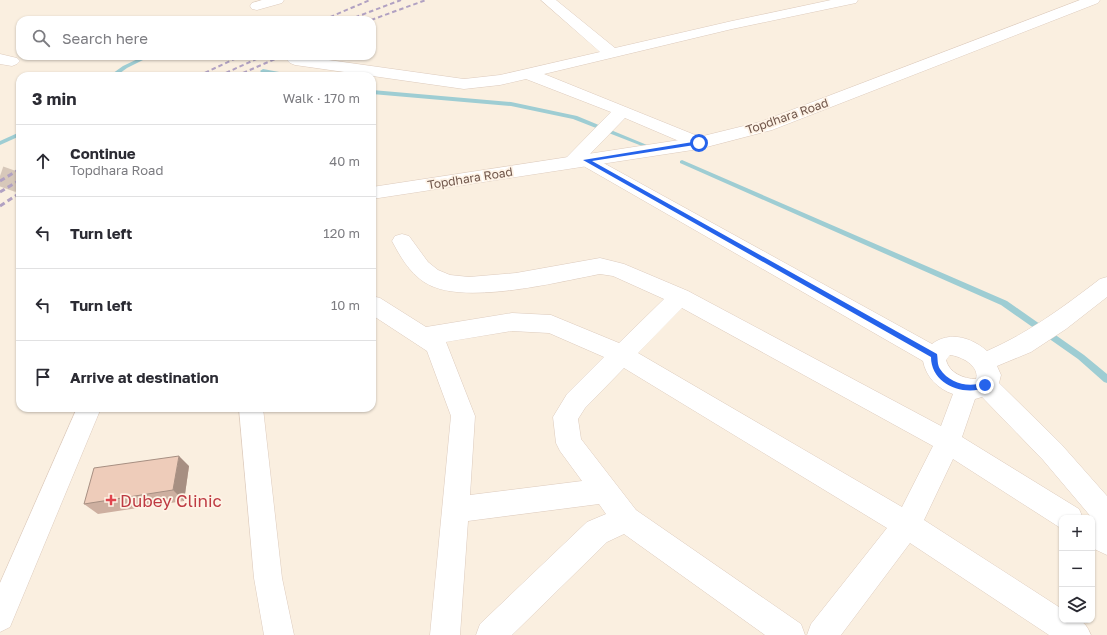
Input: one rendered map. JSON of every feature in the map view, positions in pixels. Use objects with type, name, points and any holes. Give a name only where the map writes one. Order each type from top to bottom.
[{"type":"street","points":[[257,6],[277,0]]},
{"type":"street","points":[[548,0],[611,53]]},
{"type":"street","points":[[772,0],[790,13]]},
{"type":"street","points":[[295,60],[464,84],[500,80],[611,53],[851,0]]},
{"type":"street","name":"Topdhara Road","points":[[376,191],[583,155],[699,143],[766,126],[1087,1]]},
{"type":"street","points":[[526,73],[617,117],[699,143]]},
{"type":"street","points":[[617,117],[583,155],[934,356]]},
{"type":"street","points":[[402,240],[419,267],[436,280],[455,284],[489,284],[600,266],[617,269],[680,297],[948,442],[1064,515]]},
{"type":"street","points":[[822,635],[907,525],[978,378],[976,354],[967,349],[956,346],[946,346],[939,350],[934,356],[934,364],[938,372],[946,380],[956,386],[978,378],[1058,323],[1107,285]]},
{"type":"street","points":[[680,297],[576,401],[565,417],[569,443],[626,519],[790,635]]},
{"type":"street","points":[[376,307],[436,345],[462,416],[445,635]]},
{"type":"street","points":[[424,337],[512,322],[551,324],[622,355],[907,525],[1076,635]]},
{"type":"street","points":[[978,378],[1052,452],[1107,516]]},
{"type":"street","points":[[0,617],[87,412]]},
{"type":"street","points":[[251,412],[268,578],[279,635]]},
{"type":"street","points":[[455,510],[605,491]]},
{"type":"street","points":[[491,635],[597,532],[626,519]]},
{"type":"street","points":[[1095,534],[1107,541]]},
{"type":"building","points":[[179,456],[173,490],[84,504],[94,468]]},
{"type":"waterway","points":[[118,72],[140,60]]},
{"type":"waterway","points":[[263,71],[268,72]]},
{"type":"waterway","points":[[376,92],[511,104],[575,117],[644,145]]},
{"type":"waterway","points":[[0,143],[16,136]]},
{"type":"waterway","points":[[682,162],[1004,303],[1081,357],[1107,379]]},
{"type":"tunnel","points":[[0,176],[16,182]]},
{"type":"railway","points":[[332,16],[370,0]]},
{"type":"railway","points":[[359,16],[401,0]]},
{"type":"railway","points":[[376,18],[426,0]]},
{"type":"railway","points":[[207,72],[232,60]]},
{"type":"railway","points":[[228,72],[254,60]]},
{"type":"railway","points":[[245,72],[273,60]]},
{"type":"railway","points":[[0,181],[16,171]]},
{"type":"railway","points":[[0,192],[16,182]]},
{"type":"railway","points":[[0,206],[16,196]]},
{"type":"place","name":"Dubey Clinic","points":[[111,500]]},
{"type":"route","points":[[699,143],[586,160],[934,356],[934,364],[938,372],[946,380],[956,386],[977,388],[985,385]]}]
